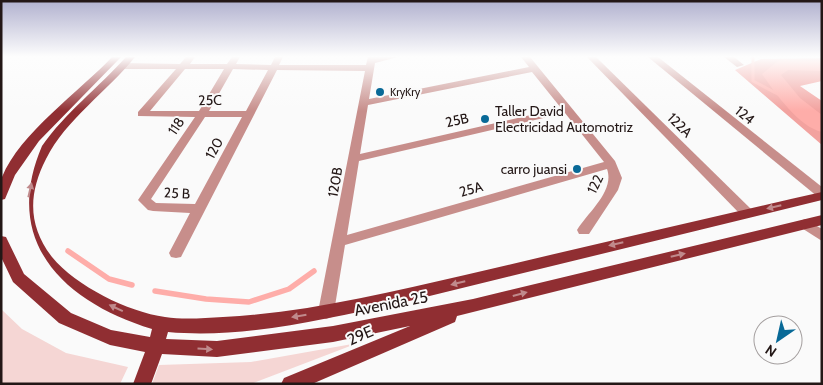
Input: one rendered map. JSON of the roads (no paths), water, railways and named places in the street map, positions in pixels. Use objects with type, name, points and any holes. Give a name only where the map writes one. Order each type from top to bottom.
[{"type":"main road","points":[[2,193],[19,161],[42,131],[107,75]]},
{"type":"main road","points":[[111,75],[57,136],[41,159],[30,185],[25,216],[35,248],[62,278],[114,307],[162,324],[142,384]]},
{"type":"main road","name":"Avenida 25","points":[[162,324],[253,323],[326,312],[397,297],[822,195]]},
{"type":"main road","name":"Avenida 25","points":[[1,241],[18,278],[65,318],[110,337],[156,346],[217,349],[333,334],[473,306],[822,220]]},
{"type":"main road","name":"29E","points":[[290,384],[473,306]]},
{"type":"street","name":"25C","points":[[176,75],[142,114],[249,114]]},
{"type":"street","name":"118","points":[[153,207],[144,200],[202,114],[225,75]]},
{"type":"street","name":"120","points":[[176,253],[269,75]]},
{"type":"street","name":"120B","points":[[326,312],[369,75]]},
{"type":"street","points":[[364,103],[508,75]]},
{"type":"street","name":"122","points":[[538,75],[611,164],[616,178],[612,190],[584,230]]},
{"type":"street","name":"122A","points":[[609,75],[747,214]]},
{"type":"street","name":"124","points":[[674,75],[822,195]]},
{"type":"street","name":"25B","points":[[354,159],[567,110]]},
{"type":"street","name":"25A","points":[[339,242],[611,164]]},
{"type":"street","name":"25 B","points":[[153,207],[199,209]]},
{"type":"street","points":[[806,224],[822,236]]},
{"type":"waterway","points":[[753,75],[753,81],[793,102]]},
{"type":"waterway","points":[[772,75],[793,102],[822,126]]},
{"type":"waterway","points":[[68,251],[109,279],[132,285]]},
{"type":"waterway","points":[[155,291],[206,299],[249,302],[289,289],[314,271]]},
{"type":"place","name":"KryKry","points":[[380,92]]},
{"type":"place","name":"Taller David Electricidad Automotriz","points":[[485,119]]},
{"type":"place","name":"carro juansi","points":[[577,169]]}]
